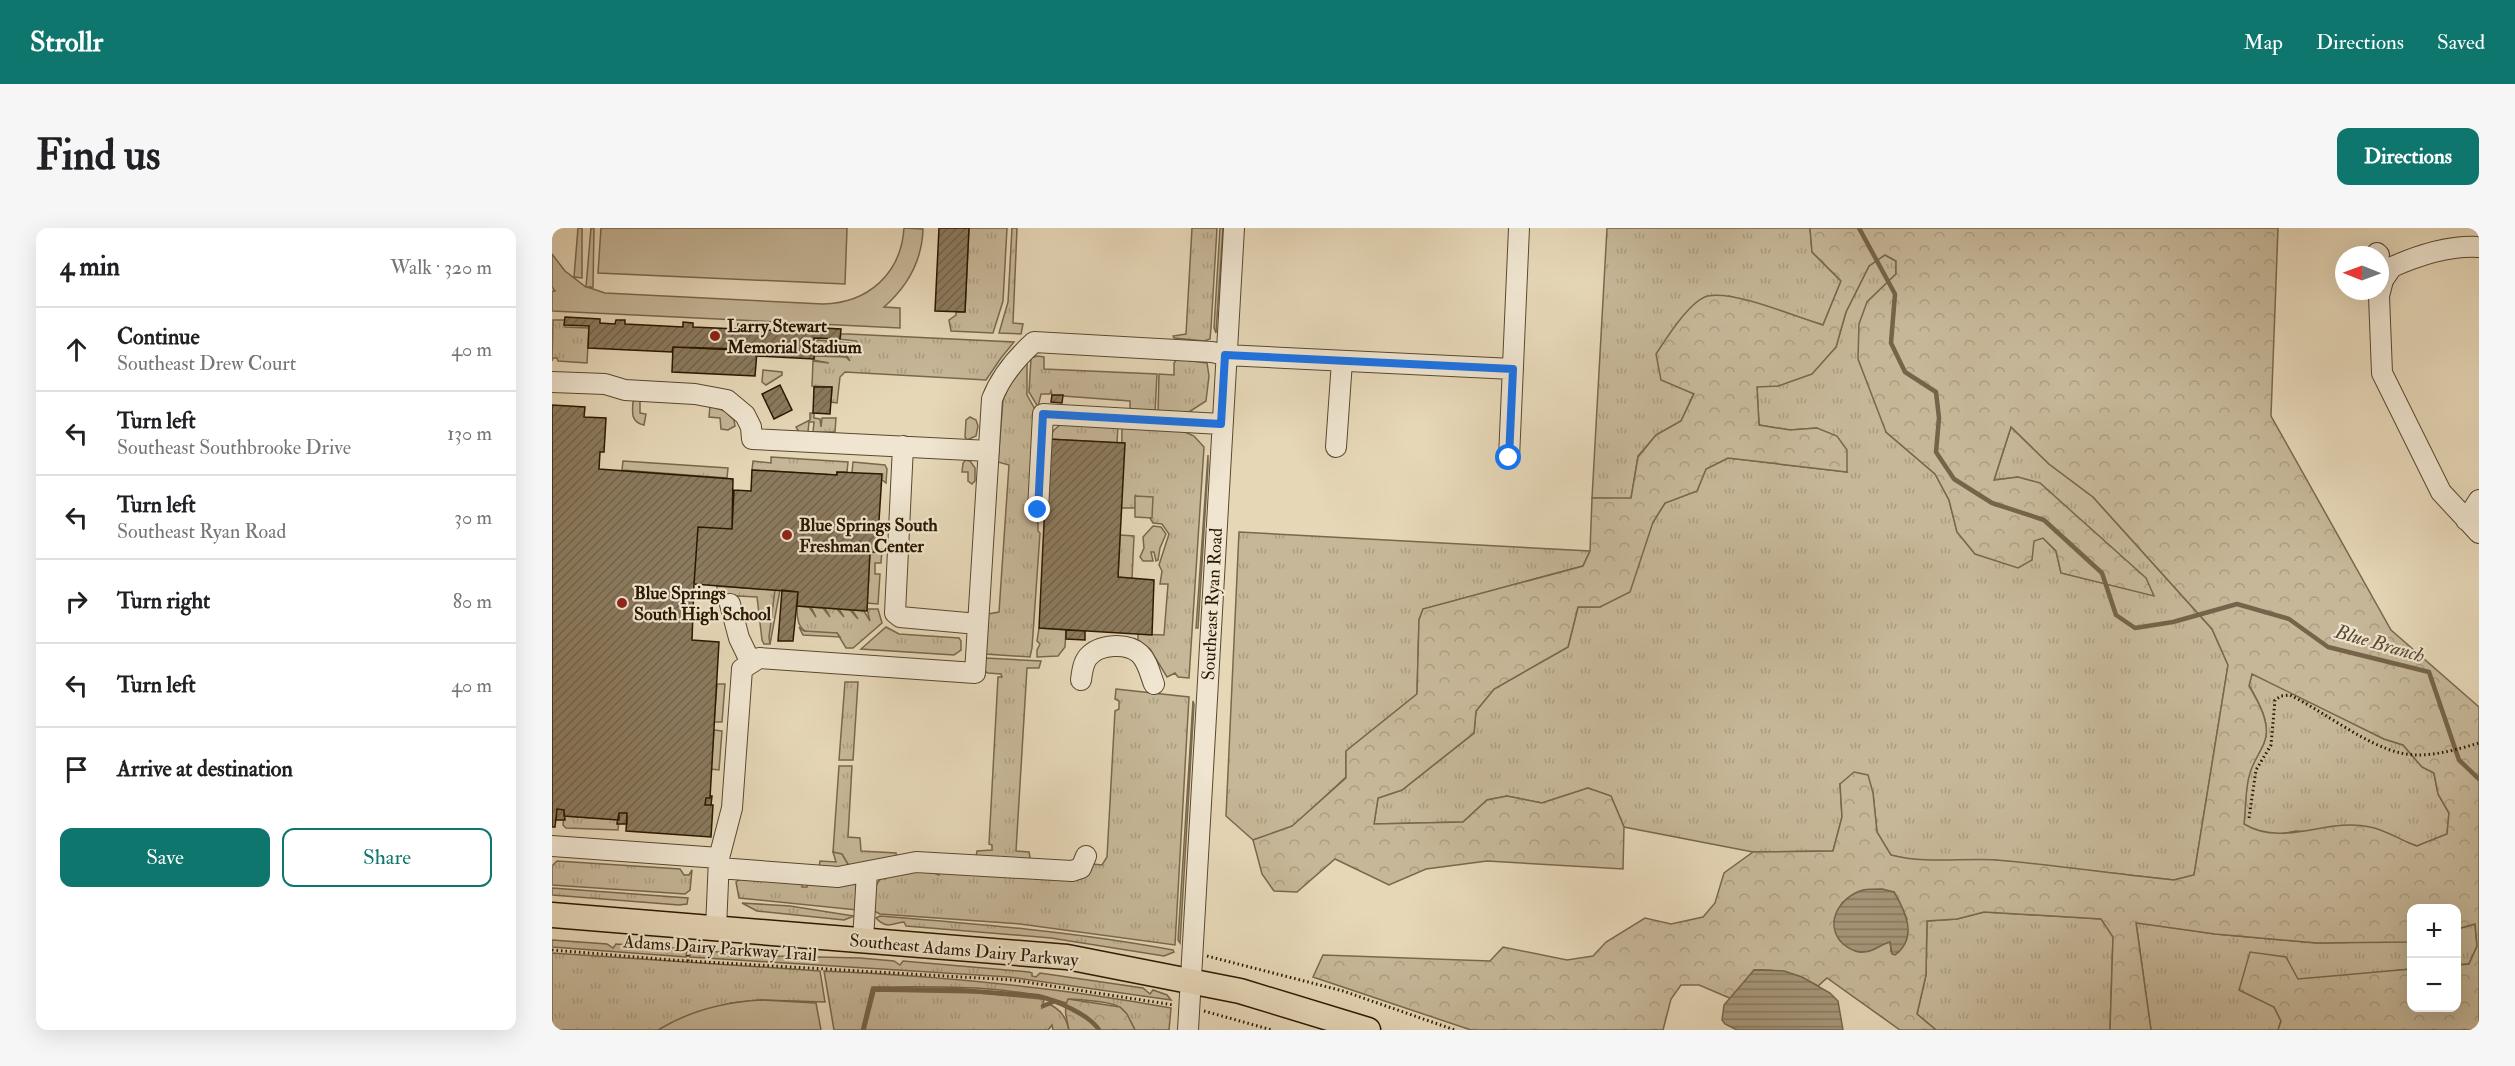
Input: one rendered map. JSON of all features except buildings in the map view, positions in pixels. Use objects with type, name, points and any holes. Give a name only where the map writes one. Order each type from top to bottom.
[{"type":"main road","name":"Southeast Adams Dairy Parkway","points":[[552,915],[1067,957],[1190,980],[1275,1001],[1368,1030]]},
{"type":"street","name":"Southeast Ryan Road","points":[[1188,1030],[1234,228]]},
{"type":"street","points":[[1509,458],[1519,228]]},
{"type":"street","points":[[2389,257],[2479,247]]},
{"type":"street","points":[[2379,300],[2382,373],[2441,492],[2473,527]]},
{"type":"street","points":[[716,928],[719,863],[732,808],[742,669],[759,658],[975,673],[992,399],[1008,369],[1018,356],[1034,342],[1212,352],[1225,355],[1513,369]]},
{"type":"street","points":[[1336,447],[1342,361]]},
{"type":"street","points":[[552,382],[605,384],[625,390],[695,394],[726,400],[745,415],[751,427],[752,439],[989,451]]},
{"type":"street","points":[[1038,510],[1043,414],[1221,424]]},
{"type":"street","points":[[903,446],[893,608],[895,613],[900,617],[978,624]]},
{"type":"street","points":[[2473,527],[2479,500]]},
{"type":"street","points":[[730,604],[739,639],[751,663]]},
{"type":"street","points":[[1081,680],[1086,658],[1106,646],[1124,647],[1138,652],[1154,684]]},
{"type":"street","points":[[552,846],[829,876],[867,872],[916,862],[1072,871],[1081,868],[1086,856]]},
{"type":"street","points":[[863,940],[867,872]]},
{"type":"path","points":[[2248,818],[2256,770],[2271,745],[2275,700],[2281,696],[2290,695],[2381,747],[2402,753],[2432,754],[2479,742]]},
{"type":"path","name":"Adams Dairy Parkway Trail","points":[[552,950],[822,970],[1012,980],[1172,1005]]},
{"type":"path","points":[[688,950],[688,961]]},
{"type":"path","points":[[1202,954],[1343,991],[1455,1030]]},
{"type":"path","points":[[1203,1011],[1272,1030]]},
{"type":"green space","points":[[578,228],[582,228],[582,278],[574,277]]},
{"type":"green space","points":[[591,228],[594,228],[593,287],[587,287],[605,293],[823,304],[854,298],[868,292],[889,272],[902,244],[904,228],[923,229],[917,262],[907,282],[884,307],[900,308],[900,328],[552,311],[552,291],[555,291],[552,287],[552,254],[565,271],[586,287]]},
{"type":"green space","points":[[601,228],[847,228],[845,284],[598,273]]},
{"type":"green space","points":[[969,228],[1007,228],[1003,301],[993,333],[951,331],[949,320],[956,315],[956,312],[965,312]]},
{"type":"green space","points":[[1012,228],[1017,228],[1013,323],[1023,324],[1021,334],[999,333],[1008,302]]},
{"type":"green space","points":[[1192,228],[1217,228],[1210,339],[1204,341],[1174,338],[1173,336],[1186,334]]},
{"type":"green space","points":[[1220,228],[1223,228],[1216,333],[1214,328]]},
{"type":"green space","points":[[1607,228],[1810,228],[1812,252],[1841,281],[1823,325],[1729,296],[1694,393],[1681,421],[1656,435],[1638,456],[1631,499],[1592,498]]},
{"type":"green space","points":[[1810,228],[2278,228],[2271,416],[2391,630],[2479,707],[2479,1030],[2278,1030],[2281,1021],[2274,1007],[2239,990],[2250,952],[2286,957],[2298,979],[2407,969],[2407,1012],[2461,1012],[2461,965],[2469,964],[2477,946],[2475,924],[2461,928],[2461,904],[2407,904],[2407,942],[2317,943],[2215,934],[2136,923],[2151,1030],[2110,1030],[2113,937],[2101,919],[1984,912],[1957,919],[1927,921],[1926,975],[1917,1014],[1936,1030],[1900,1030],[1827,978],[1818,986],[1795,975],[1771,970],[1754,970],[1732,999],[1699,985],[1681,985],[1671,999],[1663,1030],[1471,1030],[1313,977],[1323,955],[1490,961],[1503,947],[1567,960],[1593,956],[1606,942],[1645,918],[1671,924],[1703,917],[1715,903],[1724,873],[1753,852],[1833,851],[1842,817],[1840,784],[1854,772],[1868,775],[1873,793],[1877,832],[1891,855],[1930,860],[1996,860],[2174,880],[2194,875],[2228,665],[2212,629],[2093,497],[2049,464],[2011,427],[1994,480],[2018,477],[2040,483],[2146,578],[2154,596],[2061,573],[2056,551],[2043,538],[2034,541],[2032,560],[2018,568],[1975,554],[1957,532],[1949,500],[1935,474],[1886,432],[1858,359],[1859,324],[1867,302],[1896,274],[1896,261],[1885,255],[1869,266],[1846,312],[1836,347],[1812,374],[1778,386],[1757,387],[1759,425],[1790,430],[1817,428],[1837,436],[1847,450],[1847,472],[1728,458],[1706,469],[1697,491],[1665,503],[1653,522],[1630,592],[1600,607],[1578,607],[1568,647],[1494,689],[1476,711],[1474,733],[1402,790],[1378,798],[1374,824],[1463,822],[1487,800],[1507,796],[1542,803],[1588,788],[1611,796],[1624,827],[1623,869],[1487,861],[1426,869],[1389,885],[1335,859],[1297,892],[1274,891],[1262,874],[1253,840],[1292,826],[1346,778],[1346,751],[1417,694],[1419,620],[1423,609],[1583,566],[1590,551],[1592,498],[1631,498],[1638,457],[1656,435],[1681,421],[1694,394],[1661,380],[1656,354],[1686,312],[1701,299],[1719,295],[1748,300],[1823,325],[1841,281],[1812,252]],"holes":[[[2252,674],[2384,739],[2403,745],[2422,767],[2434,773],[2438,794],[2449,813],[2447,834],[2417,846],[2370,827],[2338,826],[2275,833],[2259,831],[2244,824],[2248,779],[2266,736],[2263,713],[2249,686]],[[1861,891],[1894,892],[1907,919],[1891,950],[1890,941],[1865,952],[1859,952],[1839,939],[1842,903]]]},
{"type":"green space","points":[[1885,255],[1896,261],[1896,274],[1867,302],[1886,432],[1935,474],[1949,500],[1957,532],[1975,554],[2043,538],[2056,551],[2061,573],[2153,595],[2018,477],[1994,480],[2011,427],[2049,464],[2093,497],[2212,629],[2228,665],[2194,875],[2174,880],[1994,860],[1934,861],[1890,855],[1877,832],[1873,793],[1840,784],[1842,817],[1833,851],[1753,852],[1624,827],[1611,796],[1588,788],[1542,803],[1507,796],[1487,800],[1463,822],[1374,824],[1378,798],[1402,790],[1474,733],[1476,711],[1494,689],[1568,647],[1578,607],[1600,607],[1665,503],[1697,491],[1706,469],[1728,458],[1847,472],[1817,428],[1790,430],[1759,425],[1757,386],[1778,386],[1812,373],[1836,347],[1846,312],[1869,266]]},
{"type":"green space","points":[[553,320],[565,320],[565,327],[589,328],[587,363],[558,361],[557,358],[553,358],[552,361]]},
{"type":"green space","points":[[841,334],[1014,342],[986,380],[845,372],[840,377],[837,403],[831,402],[832,387],[812,386],[813,361],[829,363],[813,360],[814,356],[846,357],[850,361],[847,356],[814,354],[814,351],[851,351],[858,355],[854,350],[814,348],[818,340],[859,344],[856,341],[838,339]]},
{"type":"green space","points":[[1044,357],[1044,369],[1157,374],[1155,413],[1130,412],[1130,401],[1052,395],[1051,391],[1050,394],[1041,394],[1038,407],[1029,392],[1031,358]]},
{"type":"green space","points":[[1177,359],[1207,363],[1209,376],[1206,401],[1189,412],[1158,413],[1159,374],[1174,375],[1174,363]]},
{"type":"green space","points":[[1027,362],[1027,395],[1036,411],[1038,531],[1040,533],[1030,657],[985,654],[988,614],[999,612],[1009,465],[998,462],[1003,400],[1009,386]]},
{"type":"green space","points":[[763,370],[782,372],[782,375],[766,385],[762,382]]},
{"type":"green space","points":[[635,400],[640,400],[640,413],[646,414],[644,425],[637,422],[633,416]]},
{"type":"green space","points":[[710,406],[725,411],[734,420],[735,426],[728,430],[721,429],[720,418],[709,417]]},
{"type":"green space","points":[[810,413],[814,413],[814,418],[820,419],[821,427],[822,418],[836,418],[835,432],[813,432],[814,422],[809,422],[808,432],[799,432],[796,427],[810,420]]},
{"type":"green space","points":[[970,417],[976,420],[978,426],[976,436],[967,440],[965,437],[966,420]]},
{"type":"green space","points":[[1061,424],[1118,425],[1117,443],[1048,439]]},
{"type":"green space","points":[[1122,425],[1185,432],[1194,436],[1204,447],[1189,678],[1178,677],[1175,673],[1167,677],[1150,649],[1138,640],[1138,634],[1164,635],[1168,584],[1160,584],[1162,571],[1159,565],[1169,534],[1162,524],[1153,523],[1136,496],[1135,508],[1121,508]]},
{"type":"green space","points":[[1208,455],[1198,628],[1196,628]]},
{"type":"green space","points":[[771,457],[848,462],[847,472],[837,472],[837,475],[752,470],[753,461],[771,463]]},
{"type":"green space","points":[[966,460],[970,461],[975,468],[975,481],[972,484],[968,481],[968,472],[962,472],[963,463]]},
{"type":"green space","points":[[623,461],[728,468],[727,478],[622,470]]},
{"type":"green space","points":[[853,462],[885,465],[886,483],[881,479],[852,473]]},
{"type":"green space","points":[[1135,496],[1153,497],[1152,518],[1135,517]]},
{"type":"green space","points":[[1153,526],[1161,527],[1166,534],[1158,560],[1156,561],[1154,552],[1151,552],[1153,561],[1143,561],[1140,557],[1144,548],[1143,537]]},
{"type":"green space","points":[[1239,532],[1590,551],[1583,566],[1423,609],[1419,620],[1417,694],[1346,751],[1346,777],[1292,827],[1253,840],[1226,816]]},
{"type":"green space","points":[[1120,535],[1134,536],[1132,579],[1118,577]]},
{"type":"green space","points":[[877,549],[882,549],[881,563],[875,563],[875,574],[880,574],[878,604],[867,603],[870,552],[876,552]]},
{"type":"green space","points":[[717,586],[775,590],[770,644],[764,644],[762,640],[757,597],[717,595]]},
{"type":"green space","points":[[775,590],[780,590],[770,644],[769,637]]},
{"type":"green space","points":[[797,606],[809,607],[816,617],[811,607],[823,608],[830,617],[825,608],[837,609],[844,617],[839,609],[850,610],[858,619],[852,610],[864,611],[870,621],[867,609],[878,609],[882,623],[853,648],[846,648],[837,633],[812,633],[802,629],[797,617]]},
{"type":"green space","points":[[799,627],[804,631],[837,633],[840,637],[803,635]]},
{"type":"green space","points":[[886,627],[899,634],[959,638],[961,650],[954,655],[861,649]]},
{"type":"green space","points":[[1039,628],[1066,630],[1065,647],[1058,656],[1037,657],[1040,644],[1037,641]]},
{"type":"green space","points":[[985,658],[1041,661],[1039,668],[1027,668],[1016,851],[1029,852],[1028,861],[976,857],[977,851],[992,850],[992,845],[989,844],[998,677],[1002,677],[1001,674],[984,671]]},
{"type":"green space","points":[[2252,673],[2384,739],[2403,745],[2422,767],[2434,773],[2438,794],[2449,813],[2447,834],[2417,846],[2400,840],[2296,831],[2275,835],[2257,832],[2244,824],[2249,773],[2266,736],[2263,713],[2249,685]]},
{"type":"green space","points":[[845,682],[858,682],[853,760],[839,760]]},
{"type":"green space","points":[[717,684],[725,684],[722,722],[714,722]]},
{"type":"green space","points":[[1116,689],[1189,697],[1175,945],[1020,924],[880,914],[874,911],[876,887],[880,879],[884,877],[885,879],[887,876],[910,872],[936,872],[939,875],[940,872],[1083,877],[1090,872],[1093,864],[1102,865],[1107,857],[1115,711],[1119,709],[1119,701],[1115,699]]},
{"type":"green space","points":[[1193,701],[1194,704],[1180,943],[1178,940]]},
{"type":"green space","points":[[714,730],[722,731],[719,770],[711,769]]},
{"type":"green space","points":[[839,766],[852,766],[848,837],[860,838],[861,851],[896,853],[897,857],[849,866],[842,855],[833,852]]},
{"type":"green space","points":[[564,816],[619,820],[618,830],[566,828],[563,825]]},
{"type":"green space","points":[[833,852],[842,854],[849,866],[819,867],[820,861],[836,862]]},
{"type":"green space","points":[[557,861],[680,869],[684,875],[689,875],[692,870],[690,890],[685,894],[552,885],[552,866]]},
{"type":"green space","points":[[741,878],[802,884],[802,887],[807,887],[807,884],[856,883],[857,910],[739,898],[736,882]]},
{"type":"green space","points":[[552,888],[688,898],[687,904],[679,905],[552,895]]},
{"type":"green space","points":[[742,903],[790,906],[854,916],[844,920],[757,911]]},
{"type":"green space","points":[[1984,912],[2102,919],[2113,937],[2110,1030],[1936,1030],[1917,1014],[1926,975],[1927,921],[1957,919]]},
{"type":"green space","points":[[880,916],[1064,933],[1173,950],[1174,952],[1164,956],[1051,938],[906,926],[904,922],[887,925],[876,918]]},
{"type":"green space","points":[[2136,922],[2215,934],[2317,943],[2407,941],[2407,969],[2298,980],[2259,998],[2274,1007],[2281,1021],[2278,1030],[2151,1030]]},
{"type":"green space","points":[[2475,924],[2477,946],[2469,964],[2461,965],[2461,928]]},
{"type":"green space","points":[[552,940],[607,944],[613,948],[616,944],[687,949],[686,957],[552,947]]},
{"type":"green space","points":[[690,950],[777,956],[860,958],[894,961],[900,965],[903,961],[1029,972],[1036,977],[1040,973],[1143,988],[1150,994],[1153,990],[1167,995],[1171,1000],[1009,977],[690,957]]},
{"type":"green space","points":[[552,953],[820,971],[825,1002],[761,1000],[731,1003],[658,1030],[552,1030]]},
{"type":"green space","points":[[824,971],[998,984],[1085,994],[1171,1008],[1169,1030],[1135,1030],[1122,1009],[1103,1002],[1071,999],[1066,1003],[1020,992],[970,988],[872,987],[862,1030],[834,1030]]},
{"type":"green space","points":[[875,991],[978,993],[1041,999],[1044,1000],[1042,1008],[1049,1004],[1060,1011],[1069,1030],[1053,1030],[1052,1025],[1048,1030],[865,1030]]},
{"type":"green space","points":[[1068,999],[1120,1007],[1127,1014],[1135,1030],[1069,1030],[1066,1018]]},
{"type":"green space","points":[[761,1000],[816,1003],[821,1030],[658,1030],[670,1023],[708,1009]]},
{"type":"shaded area","points":[[1882,889],[1894,892],[1906,916],[1908,933],[1906,941],[1895,955],[1892,954],[1890,942],[1865,952],[1849,948],[1837,936],[1834,928],[1836,912],[1854,894],[1863,890]]},
{"type":"shaded area","points":[[1754,970],[1784,971],[1802,977],[1830,993],[1838,1001],[1843,1030],[1737,1030],[1725,1024],[1722,1020],[1724,1005]]},
{"type":"waterway","name":"Blue Branch","points":[[1859,228],[1895,294],[1891,343],[1905,372],[1936,392],[1939,418],[1936,452],[1954,479],[1992,503],[2044,520],[2102,573],[2116,615],[2135,628],[2173,622],[2237,604],[2289,619],[2328,647],[2429,672],[2459,760],[2479,779]]},
{"type":"waterway","points":[[863,1030],[873,989],[958,990],[1038,996],[1080,1014],[1099,1030]]},
{"type":"waterway","points":[[1043,1006],[1053,1002]]},
{"type":"place","name":"Larry Stewart Memorial Stadium","points":[[715,336]]},
{"type":"place","name":"Blue Springs South Freshman Center","points":[[787,535]]},
{"type":"place","name":"Blue Springs South High School","points":[[622,603]]},
{"type":"route","points":[[1038,510],[1043,414],[1221,424],[1225,355],[1513,369],[1509,458]]}]
